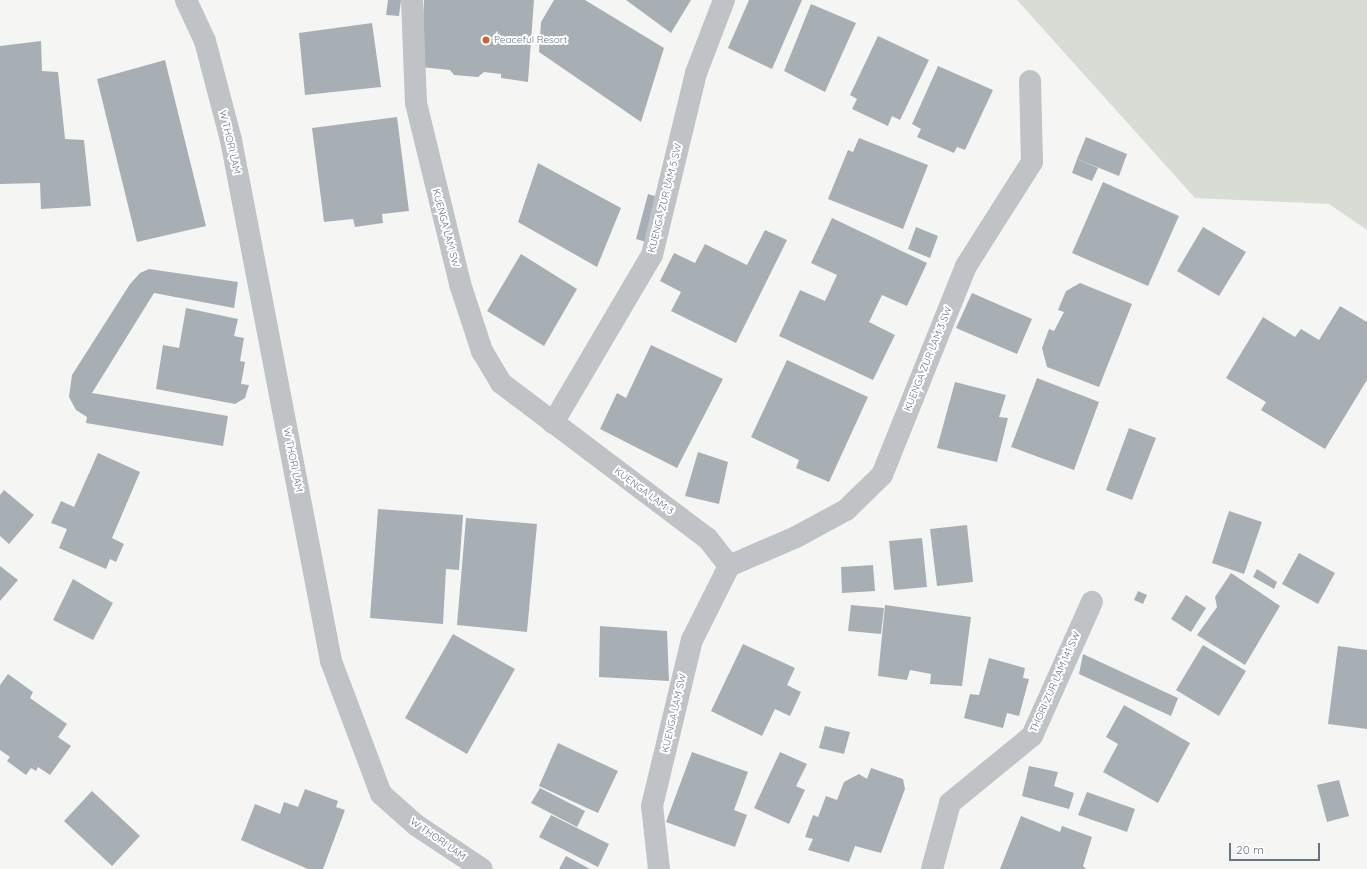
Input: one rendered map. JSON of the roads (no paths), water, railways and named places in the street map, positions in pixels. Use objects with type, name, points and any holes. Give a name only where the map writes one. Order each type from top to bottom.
[{"type":"street","name":"W THORI LAM","points":[[186,0],[204,41],[231,140],[331,661],[381,794],[416,826],[482,869]]},
{"type":"street","name":"KUENGA LAM SW","points":[[412,0],[416,103],[471,321],[482,351],[502,384],[552,423]]},
{"type":"street","name":"KUENGA ZUR LAM 5 SW","points":[[552,423],[652,255],[696,73],[724,0]]},
{"type":"street","name":"KUENGA ZUR LAM 3 SW","points":[[728,566],[796,537],[846,510],[882,474],[966,266],[1032,162],[1030,81]]},
{"type":"street","name":"KUENGA LAM 3","points":[[552,423],[708,539],[728,566]]},
{"type":"street","name":"KUENGA LAM SW","points":[[659,869],[654,799],[692,640],[728,566]]},
{"type":"street","name":"THORI ZUR LAM 141 SW","points":[[932,869],[950,803],[1032,736],[1092,602]]},
{"type":"place","name":"Peaceful Resort","points":[[486,40]]}]
